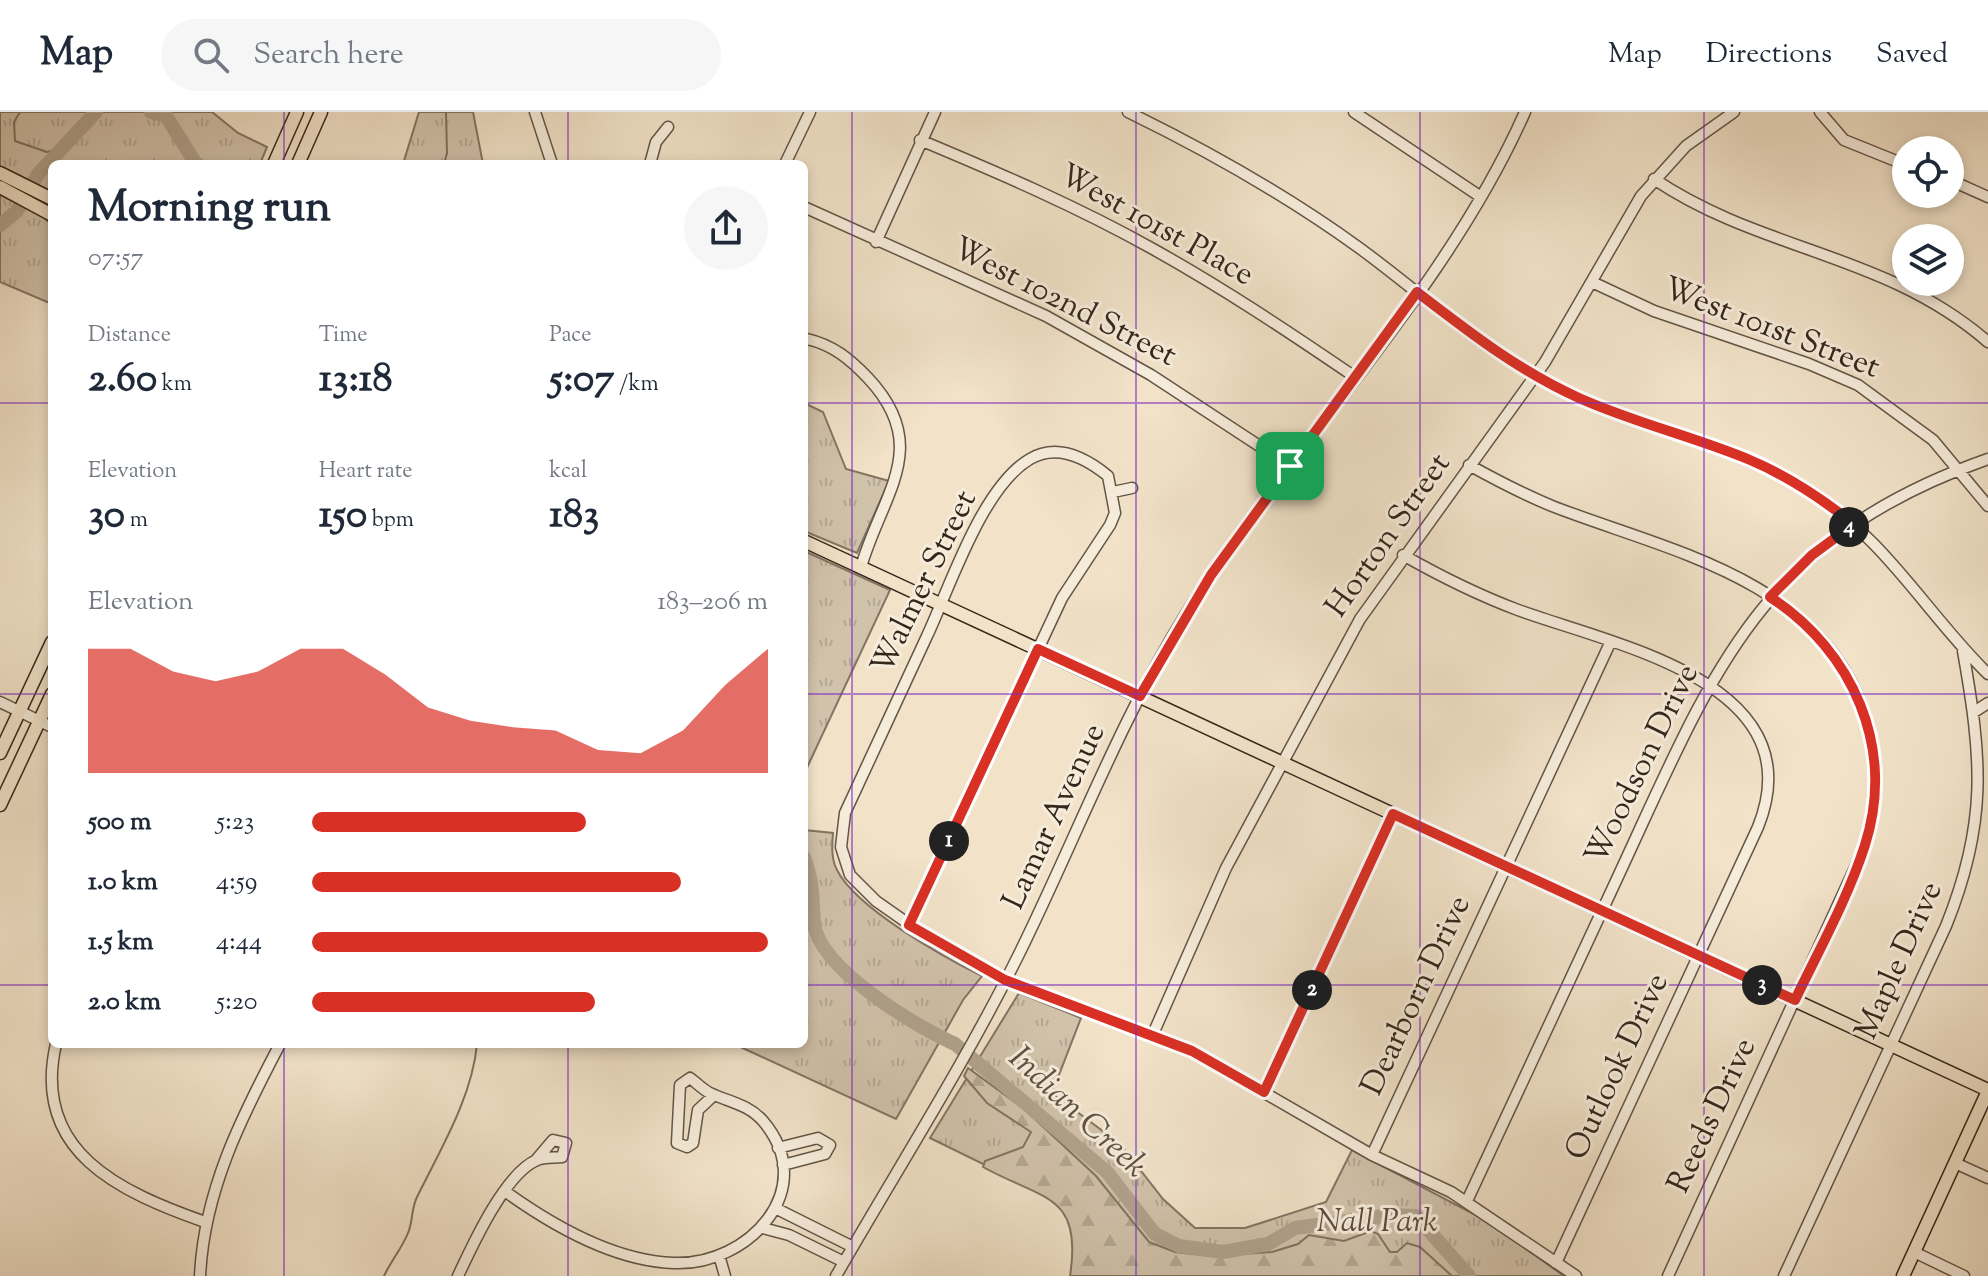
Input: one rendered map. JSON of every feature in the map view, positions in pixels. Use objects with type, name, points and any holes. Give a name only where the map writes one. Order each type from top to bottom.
[{"type":"main road","points":[[276,160],[297,112]]},
{"type":"main road","points":[[300,160],[321,112]]},
{"type":"main road","points":[[0,173],[48,204]]},
{"type":"main road","points":[[0,187],[48,204]]},
{"type":"main road","points":[[808,543],[1988,1090],[1903,1276]]},
{"type":"main road","points":[[0,753],[48,651]]},
{"type":"main road","points":[[0,805],[48,702]]},
{"type":"street","points":[[535,112],[551,160]]},
{"type":"street","points":[[787,160],[810,112]]},
{"type":"street","points":[[876,242],[935,112]]},
{"type":"street","points":[[1128,112],[1276,193],[1354,244],[1497,352],[1535,376],[1610,410],[1752,461],[1810,491],[1854,524],[1904,573],[1963,649],[1988,674]]},
{"type":"street","points":[[1354,112],[1481,197]]},
{"type":"street","name":"Lamar Avenue","points":[[836,1276],[1005,980],[1140,696],[1211,575],[1417,292],[1481,197],[1525,112]]},
{"type":"street","name":"Horton Street","points":[[1153,1034],[1194,934],[1337,657],[1403,555],[1535,376],[1592,282],[1626,218],[1654,179],[1686,146],[1734,112]]},
{"type":"street","points":[[1820,112],[1844,140],[1892,159]]},
{"type":"street","points":[[651,160],[656,142],[668,127]]},
{"type":"street","name":"West 101st Place","points":[[920,140],[1063,202],[1140,242],[1238,298],[1355,377]]},
{"type":"street","points":[[1654,179],[1717,216],[1892,279],[1952,314],[1988,342]]},
{"type":"street","points":[[1964,186],[1988,197]]},
{"type":"street","name":"West 102nd Street","points":[[808,209],[876,242],[972,281],[1111,351],[1290,466]]},
{"type":"street","name":"West 101st Street","points":[[1592,282],[1654,311],[1809,364],[1858,385],[1912,422],[1960,469],[1988,506]]},
{"type":"street","points":[[808,339],[835,349],[862,371],[893,410],[900,431],[901,456],[894,483],[861,567]]},
{"type":"street","name":"Walmer Street","points":[[909,925],[876,901],[850,875],[843,860],[841,833],[845,813],[942,604],[988,507],[1017,467],[1032,457],[1050,452],[1077,456],[1108,476],[1113,492]]},
{"type":"street","name":"Woodson Drive","points":[[1467,1201],[1708,685],[1738,637],[1770,597],[1812,555],[1854,524],[1894,498],[1988,459]]},
{"type":"street","points":[[1469,465],[1552,506],[1711,564],[1770,597]]},
{"type":"street","points":[[1132,488],[1113,492],[1115,513],[1107,532],[1062,598],[909,925],[1005,980],[1192,1051],[1372,1155],[1467,1201],[1576,1276]]},
{"type":"street","points":[[1403,555],[1491,600],[1651,656],[1708,685]]},
{"type":"street","name":"Reeds Drive","points":[[1668,1276],[1865,846],[1874,803],[1874,756],[1863,708],[1845,671],[1817,635],[1770,597]]},
{"type":"street","name":"Dearborn Drive","points":[[1372,1155],[1611,641]]},
{"type":"street","name":"Maple Drive","points":[[1784,1276],[1969,867],[1981,782],[1974,712],[1963,649]]},
{"type":"street","name":"Outlook Drive","points":[[1556,1263],[1762,819],[1769,781],[1766,754],[1752,723],[1734,702],[1708,685]]},
{"type":"street","points":[[0,702],[48,725]]},
{"type":"street","points":[[1974,712],[1988,703]]},
{"type":"street","points":[[1264,1092],[1393,814]]},
{"type":"street","points":[[55,1048],[51,1074],[55,1109],[69,1140],[81,1157],[109,1180],[205,1222]]},
{"type":"street","points":[[200,1276],[205,1222],[227,1153],[278,1048]]},
{"type":"street","points":[[506,1192],[557,1223],[626,1254],[675,1264],[719,1255],[743,1244],[763,1228],[775,1208],[783,1165],[778,1148],[755,1114],[714,1095],[690,1078],[682,1082],[676,1138],[680,1145],[687,1147],[693,1143],[698,1110],[714,1095]]},
{"type":"street","points":[[778,1148],[818,1138],[830,1145],[825,1154],[783,1165]]},
{"type":"street","points":[[458,1276],[477,1235],[506,1192],[536,1160]]},
{"type":"street","points":[[1955,1163],[1988,1178]]},
{"type":"street","points":[[775,1208],[853,1247]]},
{"type":"street","points":[[763,1228],[789,1235],[844,1262]]},
{"type":"street","points":[[1914,1252],[1964,1276]]},
{"type":"street","points":[[719,1255],[725,1276]]},
{"type":"green space","points":[[0,112],[212,112],[238,133],[267,147],[262,160],[48,160],[48,190],[0,166]]},
{"type":"green space","points":[[419,112],[473,112],[482,160],[404,160]]},
{"type":"green space","points":[[0,195],[40,214],[48,221],[48,302],[0,282]]},
{"type":"green space","points":[[808,405],[823,412],[846,469],[889,481],[857,553],[808,533]]},
{"type":"green space","points":[[808,553],[890,590],[808,765]]},
{"type":"green space","points":[[808,830],[833,833],[835,866],[847,885],[862,900],[924,944],[982,976],[963,1000],[896,1119],[743,1048],[808,1048]]},
{"type":"green space","name":"Nall Park","points":[[1019,993],[1081,1018],[1052,1093],[1120,1144],[1163,1199],[1195,1228],[1245,1228],[1326,1202],[1352,1150],[1489,1222],[1564,1276],[1099,1276],[1067,1205],[930,1138]]},
{"type":"green space","points":[[968,1068],[1024,1109],[1096,1176],[1149,1242],[1175,1252],[1211,1256],[1272,1252],[1298,1244],[1309,1235],[1344,1241],[1371,1231],[1378,1234],[1390,1252],[1397,1252],[1407,1243],[1420,1247],[1452,1276],[1070,1276],[1072,1249],[1070,1229],[1064,1214],[1040,1194],[983,1167],[985,1161],[1023,1147],[1031,1132],[987,1103],[964,1076]]},
{"type":"waterway","name":"Indian Creek","points":[[20,112],[14,122],[15,141],[47,152],[58,150]]},
{"type":"waterway","name":"Indian Creek","points":[[51,160],[96,112]]},
{"type":"waterway","name":"Indian Creek","points":[[151,112],[166,116],[194,160]]},
{"type":"waterway","points":[[445,160],[446,112]]},
{"type":"waterway","name":"Indian Creek","points":[[0,225],[17,211],[38,174],[48,163]]},
{"type":"waterway","name":"Indian Creek","points":[[808,872],[814,923],[820,941],[833,959],[872,994],[955,1044],[1107,1172],[1155,1234],[1179,1246],[1223,1252],[1268,1244],[1295,1228],[1390,1215],[1416,1216],[1469,1276]]},
{"type":"waterway","points":[[384,1276],[406,1239],[415,1202],[462,1104],[476,1048]]},
{"type":"route","points":[[1417,292],[1497,352],[1551,385],[1624,416],[1752,461],[1810,491],[1854,524],[1812,555],[1770,597],[1806,624],[1845,671],[1863,708],[1874,756],[1874,803],[1865,846],[1795,1000],[1393,814],[1264,1092],[1192,1051],[1153,1034],[1043,997],[985,971],[909,925],[1038,649],[1140,696],[1211,575],[1290,466],[1417,292]]}]
